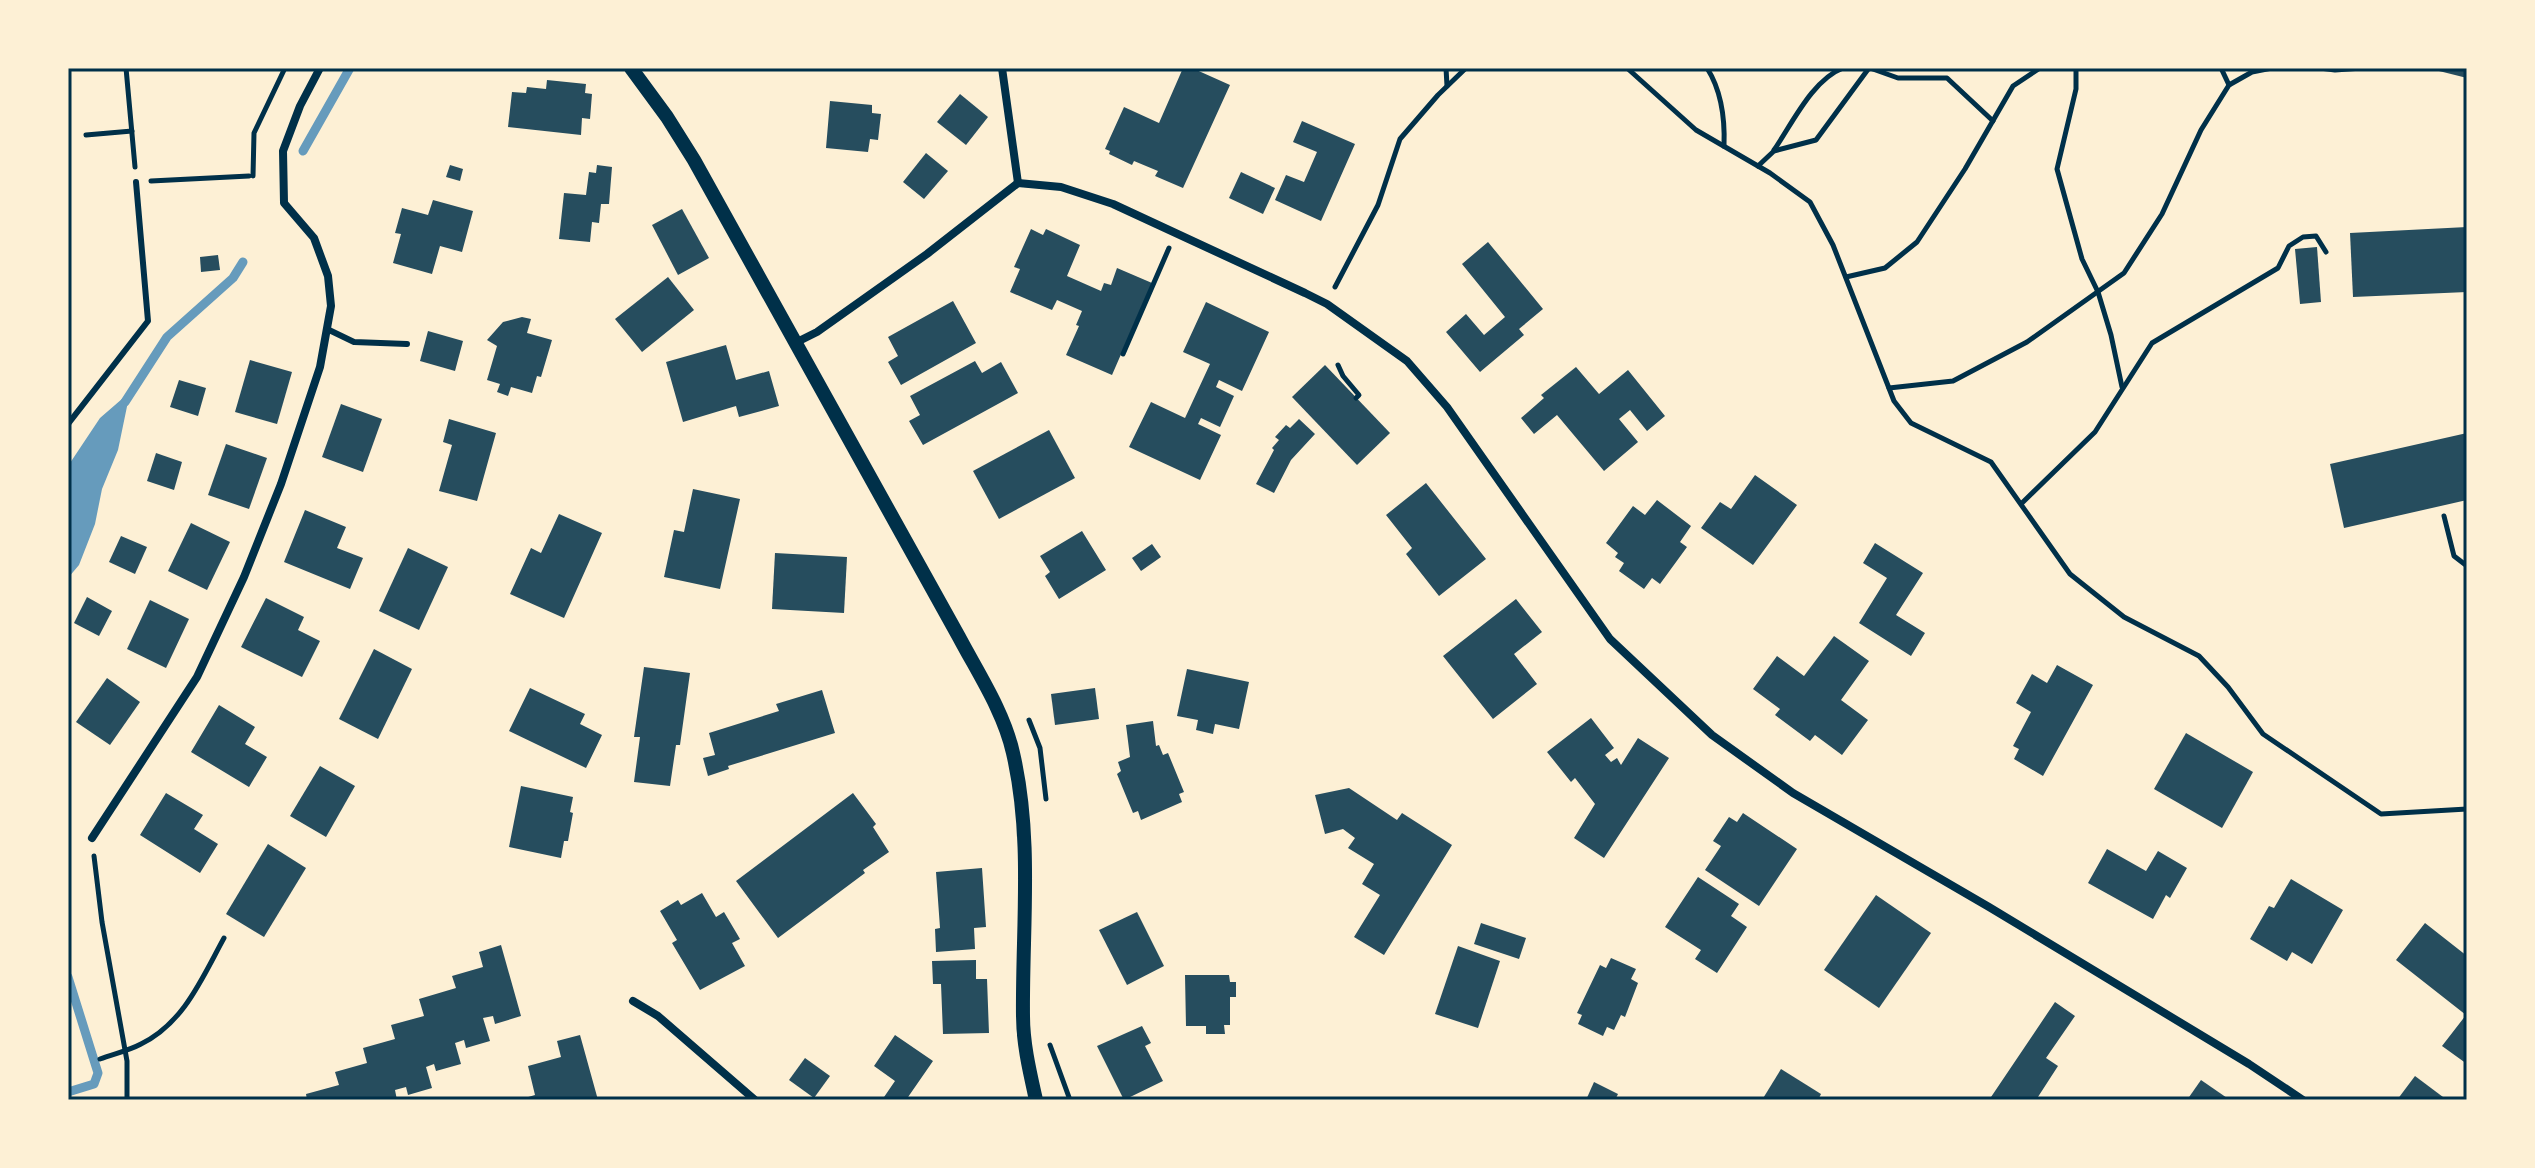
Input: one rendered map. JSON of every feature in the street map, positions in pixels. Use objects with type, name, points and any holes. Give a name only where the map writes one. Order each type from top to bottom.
[{"type":"street","points":[[92,838],[197,677],[281,484],[320,367],[331,306],[328,276],[314,238],[284,203],[283,151],[300,106],[320,68]]},
{"type":"street","points":[[631,68],[694,160],[959,637],[991,698],[1012,749],[1023,821],[1023,1018],[1028,1066],[1036,1100]]},
{"type":"street","points":[[1002,68],[1018,183]]},
{"type":"street","points":[[795,343],[817,332],[938,246],[1018,183],[1061,187],[1113,204],[1243,262],[1327,304],[1407,361],[1447,407],[1610,639],[1712,735],[1793,793],[2122,987],[2303,1100]]},
{"type":"street","points":[[633,1001],[658,1016],[755,1100]]},
{"type":"lane","points":[[68,424],[148,321],[136,182]]},
{"type":"lane","points":[[327,329],[354,342],[407,344]]},
{"type":"path","points":[[126,68],[136,182],[251,176],[254,133],[285,68]]},
{"type":"path","points":[[1446,68],[1447,86]]},
{"type":"path","points":[[1327,304],[1378,205],[1400,139],[1466,68]]},
{"type":"path","points":[[1627,68],[1696,130],[1758,166],[1810,202],[1833,245],[1894,401],[1911,423],[1991,462],[2070,574],[2124,617],[2199,656],[2228,687],[2263,734],[2381,814],[2467,809]]},
{"type":"path","points":[[1707,68],[1716,81],[1724,147]]},
{"type":"path","points":[[1758,166],[1774,151],[1815,91],[1832,72],[1843,68]]},
{"type":"path","points":[[1774,151],[1816,140],[1869,68],[1898,78],[1947,78],[1993,121]]},
{"type":"path","points":[[1846,277],[1885,268],[1917,242],[2013,86],[2040,68]]},
{"type":"path","points":[[2076,68],[2076,89],[2057,169],[2082,259],[2098,292],[2111,335],[2123,388]]},
{"type":"path","points":[[2221,68],[2229,85]]},
{"type":"path","points":[[1889,388],[1953,381],[2027,342],[2124,273],[2162,214],[2201,130],[2229,85],[2253,70],[2272,68]]},
{"type":"path","points":[[2320,68],[2362,68]]},
{"type":"path","points":[[86,135],[132,131]]},
{"type":"path","points":[[2022,503],[2095,432],[2152,343],[2278,268],[2289,246],[2303,237],[2316,236],[2326,252]]},
{"type":"path","points":[[1123,354],[1169,248]]},
{"type":"path","points":[[1338,365],[1359,395],[1356,398]]},
{"type":"path","points":[[2444,516],[2454,556],[2467,566]]},
{"type":"path","points":[[92,838],[102,922],[125,1050],[127,1100]]},
{"type":"path","points":[[100,1059],[138,1046],[172,1024],[224,938]]},
{"type":"water","points":[[130,392],[118,450],[102,489],[95,524],[79,565],[68,578],[68,466],[100,418]]},
{"type":"building","points":[[1183,68],[1192,68],[1230,85],[1183,188],[1155,176],[1158,171],[1134,161],[1132,165],[1105,149],[1124,107],[1159,123]]},
{"type":"building","points":[[2467,68],[2467,78],[2431,69]]},
{"type":"building","points":[[547,80],[586,84],[585,93],[592,94],[590,119],[582,118],[581,135],[508,127],[512,92],[526,93],[527,87],[546,89]]},
{"type":"building","points":[[960,94],[988,117],[966,145],[937,122]]},
{"type":"building","points":[[830,101],[872,105],[872,113],[881,114],[878,140],[870,139],[868,152],[826,148]]},
{"type":"building","points":[[1302,121],[1355,144],[1321,221],[1275,200],[1286,175],[1304,182],[1317,152],[1293,142]]},
{"type":"building","points":[[926,153],[948,171],[924,199],[903,182]]},
{"type":"building","points":[[450,165],[463,169],[460,181],[446,177]]},
{"type":"building","points":[[597,165],[612,167],[609,204],[601,204],[599,223],[592,222],[590,242],[559,239],[564,193],[586,195],[589,172],[596,173]]},
{"type":"building","points":[[1241,172],[1275,188],[1263,214],[1229,198]]},
{"type":"building","points":[[433,200],[473,211],[462,252],[440,246],[432,274],[393,263],[401,234],[395,233],[402,208],[428,215]]},
{"type":"building","points":[[682,209],[709,258],[678,275],[652,225]]},
{"type":"building","points":[[2467,227],[2467,292],[2353,297],[2350,233]]},
{"type":"building","points":[[1031,229],[1043,235],[1046,229],[1080,245],[1067,276],[1101,291],[1104,283],[1111,285],[1117,268],[1152,283],[1112,375],[1066,355],[1082,311],[1057,300],[1052,310],[1010,292],[1020,269],[1014,267]]},
{"type":"building","points":[[1488,242],[1543,309],[1519,329],[1524,335],[1480,372],[1446,332],[1466,314],[1484,335],[1505,317],[1462,264]]},
{"type":"building","points":[[2317,247],[2321,302],[2300,304],[2295,249]]},
{"type":"building","points":[[218,255],[220,270],[201,272],[200,257]]},
{"type":"building","points":[[668,277],[694,310],[642,352],[615,319]]},
{"type":"building","points":[[953,301],[976,343],[901,385],[888,362],[898,356],[888,337]]},
{"type":"building","points":[[1206,302],[1269,332],[1242,391],[1219,380],[1216,387],[1234,396],[1220,427],[1201,418],[1198,424],[1221,435],[1200,480],[1129,447],[1151,402],[1185,418],[1210,364],[1183,352]]},
{"type":"building","points":[[522,317],[531,319],[527,333],[552,340],[541,377],[537,376],[532,393],[511,387],[508,396],[497,392],[500,384],[487,380],[497,346],[487,340],[503,322]]},
{"type":"building","points":[[428,331],[463,341],[455,371],[420,361]]},
{"type":"building","points":[[726,345],[736,380],[769,371],[779,406],[739,417],[736,406],[683,422],[666,362]]},
{"type":"building","points":[[250,360],[292,372],[277,424],[235,412]]},
{"type":"building","points":[[975,361],[982,373],[1001,362],[1018,393],[923,445],[909,421],[920,415],[910,396]]},
{"type":"building","points":[[1325,365],[1390,433],[1357,465],[1292,397]]},
{"type":"building","points":[[1576,367],[1599,394],[1628,370],[1665,416],[1647,431],[1630,410],[1619,419],[1638,442],[1604,471],[1557,415],[1534,434],[1521,418],[1544,398],[1541,395]]},
{"type":"building","points":[[179,380],[206,388],[198,416],[170,407]]},
{"type":"building","points":[[341,404],[382,419],[363,472],[322,457]]},
{"type":"building","points":[[449,419],[496,433],[477,501],[439,491],[452,445],[443,442]]},
{"type":"building","points":[[1299,419],[1315,434],[1291,460],[1274,493],[1256,484],[1274,450],[1272,448],[1279,440],[1275,437],[1286,425],[1290,428]]},
{"type":"building","points":[[1049,430],[1075,478],[999,519],[973,471]]},
{"type":"building","points":[[2467,433],[2467,500],[2344,528],[2330,464]]},
{"type":"building","points":[[226,444],[267,458],[249,509],[208,495]]},
{"type":"building","points":[[156,453],[182,462],[174,490],[147,481]]},
{"type":"building","points":[[1755,475],[1797,505],[1753,565],[1701,528],[1720,502],[1731,509]]},
{"type":"building","points":[[1426,483],[1486,559],[1439,596],[1406,554],[1412,548],[1386,515]]},
{"type":"building","points":[[693,489],[740,499],[720,589],[664,577],[674,530],[684,532]]},
{"type":"building","points":[[1657,500],[1691,526],[1680,542],[1687,547],[1660,584],[1652,578],[1644,589],[1619,571],[1624,563],[1615,557],[1618,553],[1606,543],[1633,506],[1645,515]]},
{"type":"building","points":[[305,510],[346,527],[337,548],[363,558],[350,589],[284,562]]},
{"type":"building","points":[[559,514],[602,533],[564,618],[510,594],[531,548],[541,553]]},
{"type":"building","points":[[191,523],[230,542],[207,590],[168,571]]},
{"type":"building","points":[[1082,531],[1106,570],[1059,599],[1045,576],[1050,572],[1040,556]]},
{"type":"building","points":[[121,536],[147,547],[135,574],[109,562]]},
{"type":"building","points":[[1875,543],[1923,573],[1896,615],[1925,633],[1911,656],[1859,623],[1887,578],[1863,563]]},
{"type":"building","points":[[1152,544],[1161,557],[1141,571],[1132,558]]},
{"type":"building","points":[[408,548],[448,567],[419,630],[379,611]]},
{"type":"building","points":[[775,553],[847,557],[844,613],[772,609]]},
{"type":"building","points":[[87,597],[112,611],[99,636],[74,623]]},
{"type":"building","points":[[266,598],[304,617],[298,630],[320,641],[302,677],[241,647]]},
{"type":"building","points":[[1516,599],[1542,632],[1514,654],[1537,684],[1493,719],[1443,656]]},
{"type":"building","points":[[150,600],[189,619],[166,668],[127,649]]},
{"type":"building","points":[[1834,636],[1869,661],[1841,700],[1868,720],[1842,755],[1815,735],[1810,741],[1775,715],[1780,709],[1753,689],[1777,656],[1804,676]]},
{"type":"building","points":[[374,649],[412,669],[378,739],[339,719]]},
{"type":"building","points":[[2057,665],[2093,685],[2043,776],[2014,759],[2019,749],[2013,746],[2031,712],[2016,703],[2032,674],[2047,683]]},
{"type":"building","points":[[644,667],[690,673],[680,745],[676,745],[670,786],[634,782],[640,737],[634,737]]},
{"type":"building","points":[[1187,669],[1249,682],[1239,729],[1215,724],[1213,734],[1196,730],[1198,720],[1177,716]]},
{"type":"building","points":[[107,678],[140,702],[110,745],[76,722]]},
{"type":"building","points":[[530,688],[585,714],[580,724],[602,735],[586,768],[509,731]]},
{"type":"building","points":[[1095,688],[1099,719],[1055,725],[1051,694]]},
{"type":"building","points":[[822,690],[835,733],[728,766],[729,769],[708,776],[703,758],[715,755],[709,733],[779,711],[776,704]]},
{"type":"building","points":[[219,705],[255,727],[245,744],[267,757],[249,787],[191,752]]},
{"type":"building","points":[[1591,718],[1614,748],[1605,755],[1611,762],[1617,758],[1621,765],[1638,738],[1669,758],[1604,858],[1574,838],[1595,804],[1575,778],[1571,782],[1547,752]]},
{"type":"building","points":[[1153,721],[1156,746],[1159,745],[1163,755],[1168,753],[1184,792],[1179,794],[1182,802],[1141,820],[1138,811],[1133,813],[1117,774],[1121,771],[1118,762],[1130,757],[1126,725]]},
{"type":"building","points":[[2186,733],[2253,772],[2222,828],[2154,789]]},
{"type":"building","points":[[320,766],[355,786],[326,837],[290,816]]},
{"type":"building","points":[[521,786],[573,797],[568,841],[564,841],[561,858],[509,847]]},
{"type":"building","points":[[1349,788],[1397,820],[1402,813],[1452,845],[1384,955],[1354,937],[1380,895],[1362,884],[1374,864],[1348,848],[1355,838],[1343,829],[1325,834],[1315,795]]},
{"type":"building","points":[[166,793],[203,815],[194,829],[218,844],[200,873],[140,835]]},
{"type":"building","points":[[853,793],[876,824],[873,827],[889,852],[778,938],[736,881]]},
{"type":"building","points":[[1743,813],[1797,849],[1759,906],[1705,870],[1721,846],[1713,841],[1729,817],[1737,822]]},
{"type":"building","points":[[268,844],[306,868],[264,937],[226,914]]},
{"type":"building","points":[[2107,849],[2146,871],[2158,851],[2187,868],[2170,898],[2166,895],[2153,919],[2088,883]]},
{"type":"building","points":[[982,868],[986,927],[974,928],[975,949],[936,952],[935,929],[940,928],[936,872]]},
{"type":"building","points":[[1698,877],[1739,904],[1731,916],[1747,927],[1717,973],[1695,959],[1701,950],[1665,927]]},
{"type":"building","points":[[2291,879],[2343,910],[2312,964],[2292,952],[2287,961],[2250,939],[2269,906],[2274,908]]},
{"type":"building","points":[[702,893],[716,917],[724,912],[740,939],[732,943],[745,966],[700,990],[672,943],[677,940],[660,911],[678,900],[681,905]]},
{"type":"building","points":[[1876,895],[1931,933],[1879,1008],[1824,970]]},
{"type":"building","points":[[1137,912],[1164,966],[1127,985],[1099,930]]},
{"type":"building","points":[[1481,923],[1526,938],[1519,959],[1474,944]]},
{"type":"building","points":[[2425,923],[2467,956],[2467,1064],[2442,1046],[2466,1015],[2396,960]]},
{"type":"building","points":[[501,945],[521,1016],[495,1024],[493,1016],[483,1018],[490,1041],[466,1048],[464,1040],[455,1043],[461,1064],[436,1071],[434,1064],[426,1067],[432,1088],[408,1095],[406,1087],[395,1090],[397,1100],[307,1100],[306,1094],[339,1085],[335,1072],[367,1063],[363,1048],[395,1039],[391,1025],[424,1016],[419,999],[456,988],[452,976],[483,967],[479,952]]},
{"type":"building","points":[[1458,946],[1500,961],[1478,1028],[1435,1014]]},
{"type":"building","points":[[1611,958],[1636,969],[1631,979],[1638,983],[1625,1017],[1621,1015],[1614,1030],[1607,1027],[1603,1036],[1578,1024],[1582,1015],[1577,1013],[1600,965],[1606,968]]},
{"type":"building","points":[[976,960],[976,979],[987,979],[989,1033],[943,1034],[941,984],[933,984],[932,961]]},
{"type":"building","points":[[1185,975],[1229,975],[1230,982],[1236,982],[1236,997],[1230,997],[1230,1025],[1224,1025],[1225,1034],[1206,1034],[1206,1026],[1186,1026]]},
{"type":"building","points":[[2055,1002],[2075,1016],[2046,1058],[2058,1066],[2036,1100],[1989,1100]]},
{"type":"building","points":[[1142,1026],[1151,1043],[1145,1046],[1163,1081],[1124,1100],[1097,1046]]},
{"type":"building","points":[[580,1035],[598,1100],[518,1100],[535,1095],[528,1066],[561,1057],[557,1041]]},
{"type":"building","points":[[895,1035],[933,1061],[906,1100],[882,1100],[895,1081],[874,1066]]},
{"type":"building","points":[[805,1058],[830,1076],[814,1098],[789,1080]]},
{"type":"building","points":[[1781,1069],[1821,1094],[1818,1100],[1762,1100]]},
{"type":"building","points":[[2415,1076],[2447,1100],[2397,1100]]},
{"type":"building","points":[[2201,1080],[2230,1100],[2187,1100]]},
{"type":"building","points":[[1594,1082],[1618,1094],[1615,1100],[1586,1100]]},
{"type":"waterway","points":[[303,151],[350,68]]},
{"type":"waterway","points":[[125,402],[167,337],[233,278],[243,262]]},
{"type":"waterway","points":[[68,977],[98,1073],[94,1084],[68,1092]]}]
